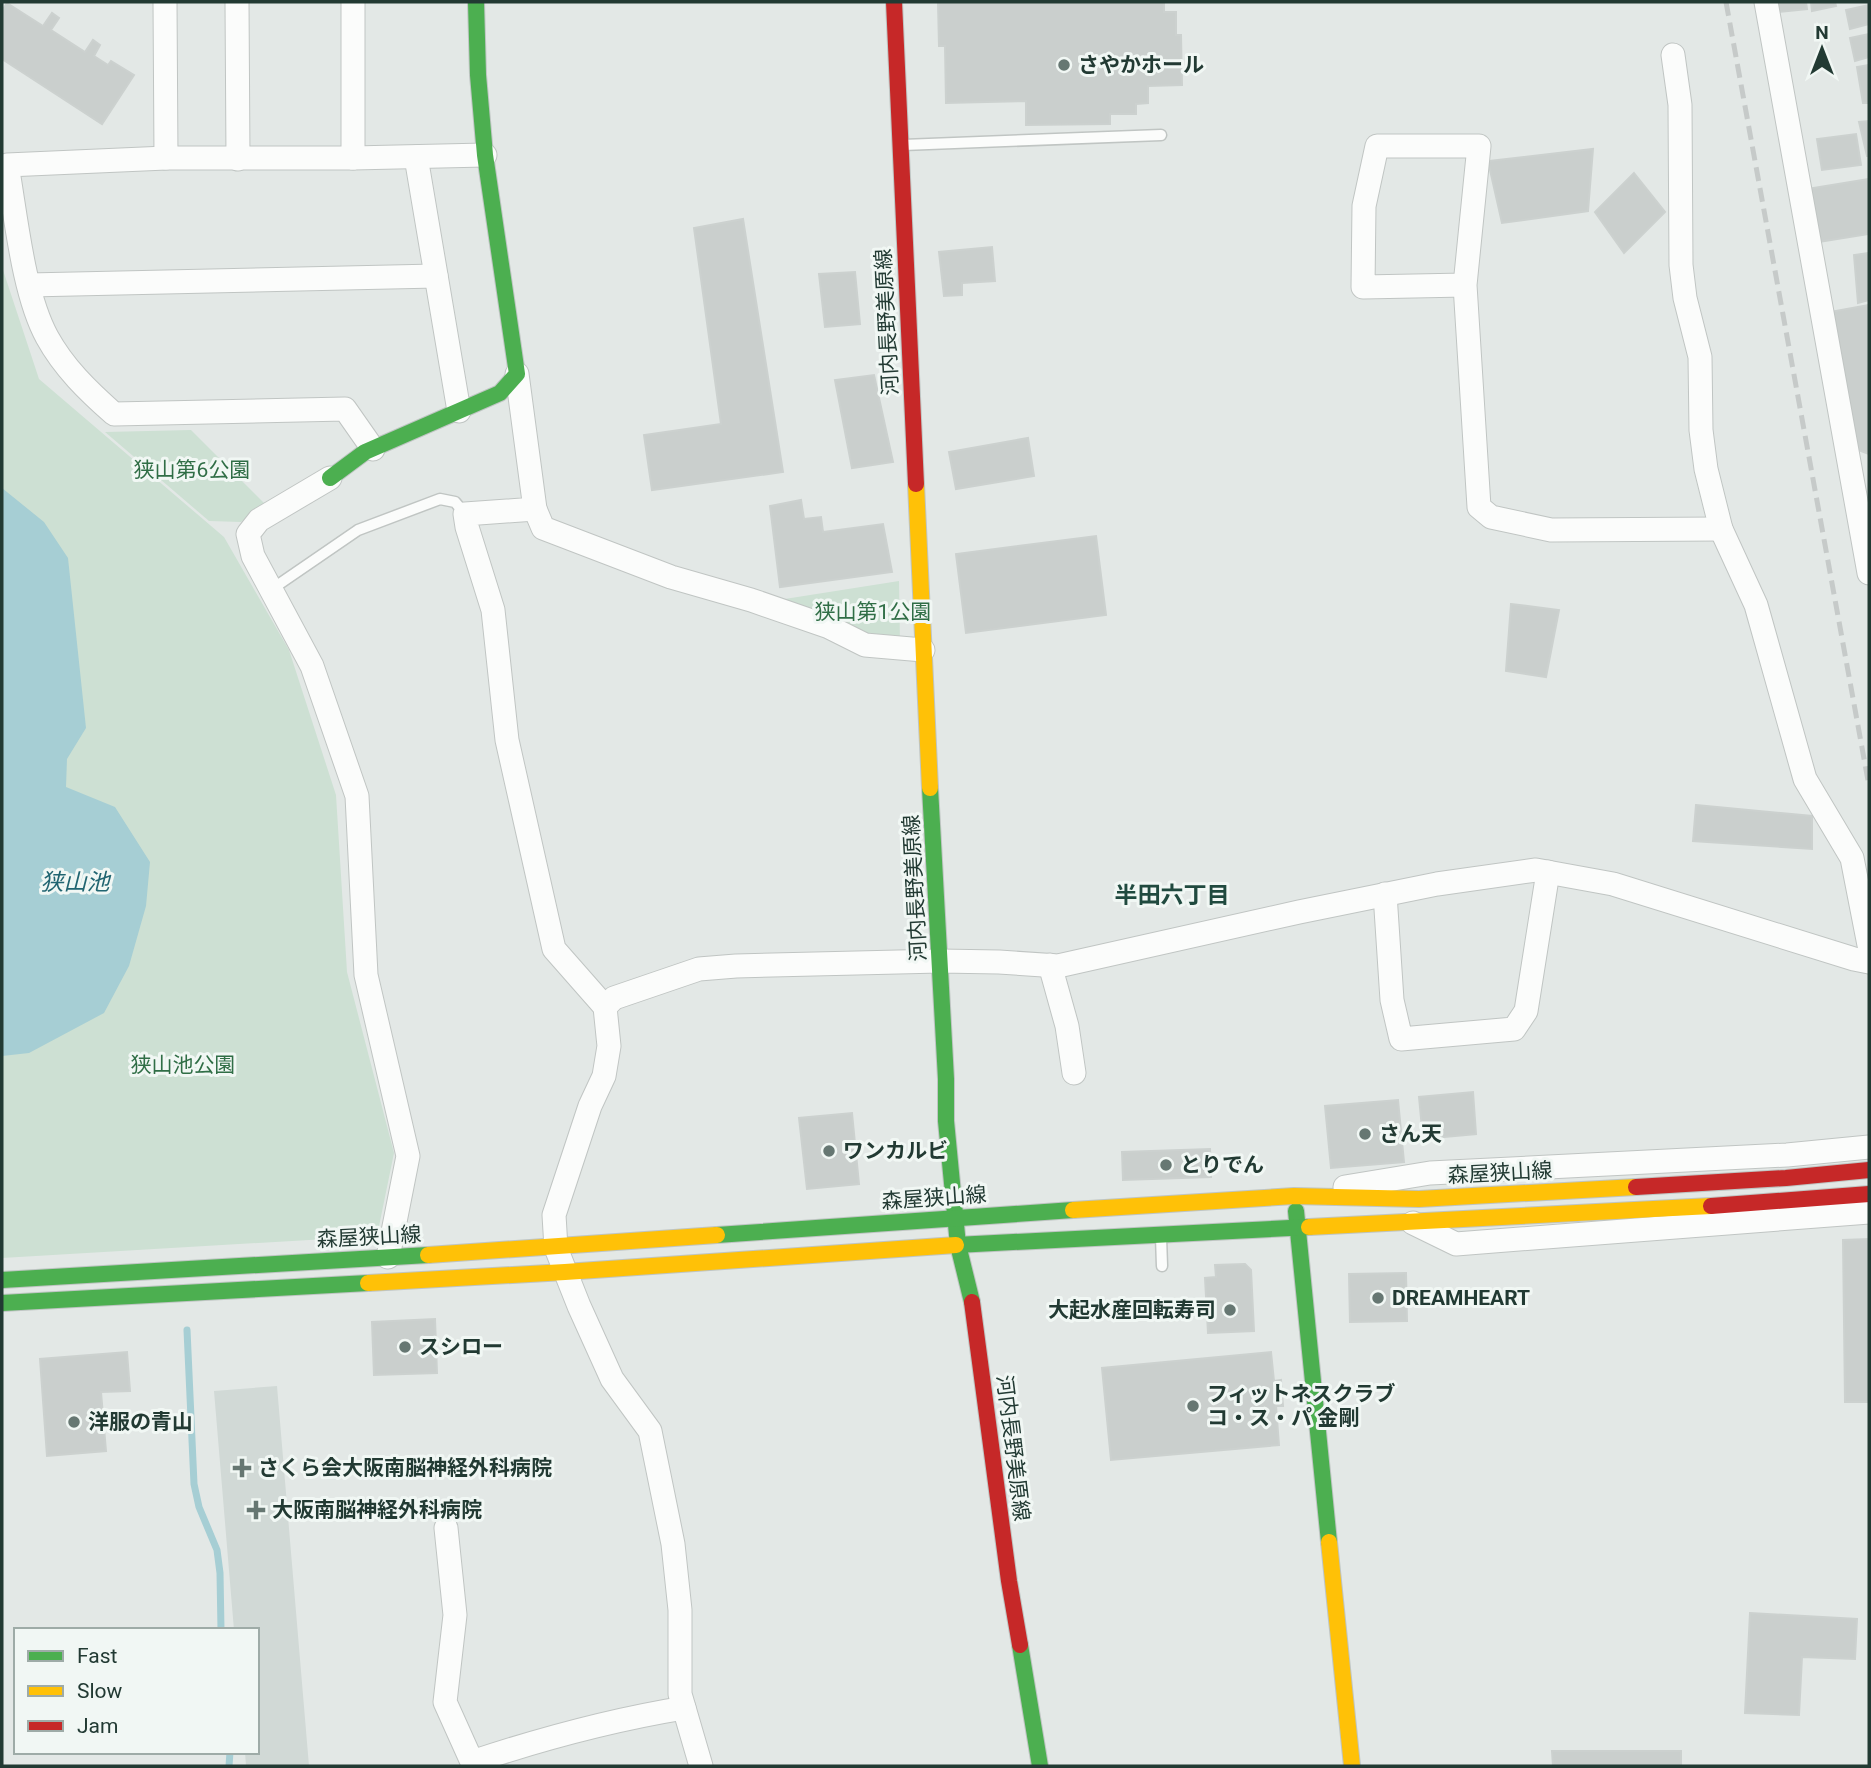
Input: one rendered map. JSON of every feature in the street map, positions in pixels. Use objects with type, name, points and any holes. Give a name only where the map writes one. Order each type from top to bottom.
[{"type":"main road","points":[[330,478],[365,452],[500,393],[517,374],[485,155],[478,75],[476,2]]},
{"type":"main road","name":"河内長野美原線","points":[[894,2],[946,1121],[958,1245],[969,1284],[1009,1581],[1040,1766]]},
{"type":"main road","name":"森屋狭山線","points":[[2,1280],[556,1248],[956,1217],[1294,1196],[1419,1199],[1869,1170]]},
{"type":"main road","points":[[2,1303],[565,1272],[958,1245],[1729,1205],[1869,1194]]},
{"type":"main road","points":[[1294,1196],[1352,1766]]},
{"type":"street","points":[[165,2],[166,158]]},
{"type":"street","points":[[237,2],[237,159]]},
{"type":"street","points":[[353,2],[353,158]]},
{"type":"street","points":[[1766,2],[1860,471],[1869,573]]},
{"type":"street","points":[[1673,55],[1680,105],[1681,265],[1685,298],[1700,357],[1701,430],[1706,469],[1721,529],[1756,606],[1805,779],[1852,858],[1869,945]]},
{"type":"street","points":[[1465,285],[1363,287],[1364,206],[1377,146],[1479,146],[1465,285],[1479,507],[1491,517],[1551,530],[1721,529]]},
{"type":"street","points":[[373,449],[345,409],[114,414],[85,389],[47,337],[29,285],[6,161],[485,155]]},
{"type":"street","points":[[416,157],[459,411]]},
{"type":"street","points":[[29,285],[436,276]]},
{"type":"street","points":[[517,374],[535,509],[543,528],[671,577],[751,600],[828,627],[865,645],[923,650]]},
{"type":"street","points":[[330,478],[259,520],[248,534],[253,556],[312,666],[357,796],[366,975],[408,1156],[388,1257]]},
{"type":"street","points":[[535,509],[466,514],[467,527],[493,610],[507,740],[554,949],[605,1007],[609,1046],[604,1076],[590,1106],[554,1215],[556,1248],[612,1379],[650,1431],[673,1544],[680,1610],[680,1694],[701,1766]]},
{"type":"street","points":[[605,1007],[614,998],[699,968],[940,961],[1058,966],[1385,894],[1536,870],[1613,884],[1869,962]]},
{"type":"street","points":[[1385,894],[1392,1000],[1401,1039],[1514,1029],[1526,1012],[1548,872]]},
{"type":"street","points":[[1050,965],[1067,1026],[1074,1073]]},
{"type":"street","points":[[1294,1196],[1430,1173],[1787,1155],[1869,1147]]},
{"type":"street","points":[[1412,1222],[1456,1244],[1869,1212]]},
{"type":"street","points":[[446,1528],[455,1615],[445,1702],[471,1762],[618,1719],[684,1708]]},
{"type":"lane","points":[[900,145],[1161,135]]},
{"type":"lane","points":[[272,589],[358,530],[378,521],[440,499],[455,502],[466,514]]},
{"type":"lane","points":[[1161,1235],[1162,1266]]},
{"type":"shaded area","name":"大阪南脳神経外科病院","points":[[277,1386],[309,1766],[246,1766],[245,1754],[259,1754],[259,1628],[234,1628],[214,1391]]},
{"type":"green space","name":"狭山池公園","points":[[2,267],[39,379],[224,537],[289,650],[336,795],[347,972],[394,1153],[377,1236],[2,1258]]},
{"type":"green space","name":"狭山第6公園","points":[[191,430],[265,504],[241,522],[209,521],[105,432]]},
{"type":"green space","name":"狭山第1公園","points":[[899,581],[900,644],[872,640],[772,601]]},
{"type":"water","name":"狭山池","points":[[2,488],[44,522],[68,558],[86,728],[67,759],[66,787],[115,807],[150,862],[146,906],[129,966],[104,1013],[29,1053],[2,1056]]},
{"type":"building","name":"さやかホール","points":[[938,2],[1164,2],[1164,12],[1176,12],[1176,35],[1181,35],[1182,85],[1148,86],[1148,103],[1136,104],[1136,114],[1110,114],[1110,124],[1026,125],[1026,101],[946,103],[945,46],[939,46]]},
{"type":"building","points":[[1777,2],[1806,2],[1807,9],[1779,12]]},
{"type":"building","points":[[1811,2],[1835,2],[1836,6],[1812,11]]},
{"type":"building","points":[[7,3],[43,26],[52,13],[59,18],[51,30],[85,52],[93,40],[100,45],[94,56],[108,65],[111,61],[134,75],[102,124],[2,59],[2,11]]},
{"type":"building","points":[[1869,5],[1869,24],[1850,29],[1846,10]]},
{"type":"building","points":[[1869,34],[1869,57],[1855,61],[1850,38]]},
{"type":"building","points":[[1869,65],[1869,103],[1863,103],[1857,67]]},
{"type":"building","points":[[1869,121],[1869,156],[1867,156],[1859,122]]},
{"type":"building","points":[[1856,134],[1861,165],[1822,170],[1817,139]]},
{"type":"building","points":[[1593,149],[1588,211],[1502,223],[1488,161]]},
{"type":"building","points":[[1634,173],[1665,212],[1624,253],[1595,212]]},
{"type":"building","points":[[1869,179],[1869,234],[1818,242],[1807,189]]},
{"type":"building","points":[[743,219],[783,472],[652,490],[644,435],[721,424],[694,228]]},
{"type":"building","points":[[992,247],[995,281],[962,283],[962,295],[944,296],[939,252]]},
{"type":"building","points":[[1869,253],[1869,300],[1858,303],[1854,255]]},
{"type":"building","points":[[855,272],[860,324],[825,327],[819,274]]},
{"type":"building","points":[[1869,305],[1869,454],[1853,448],[1830,312]]},
{"type":"building","points":[[874,375],[893,462],[852,468],[835,380]]},
{"type":"building","points":[[1028,438],[1034,476],[956,489],[949,452]]},
{"type":"building","points":[[801,500],[804,519],[821,517],[823,532],[883,524],[892,572],[780,587],[770,506]]},
{"type":"building","points":[[1096,536],[1106,615],[966,633],[956,554]]},
{"type":"building","points":[[1511,604],[1559,610],[1546,677],[1506,671]]},
{"type":"building","points":[[1696,805],[1812,816],[1812,849],[1693,841]]},
{"type":"building","points":[[1473,1092],[1476,1134],[1423,1139],[1419,1097]]},
{"type":"building","name":"さん天","points":[[1398,1100],[1404,1162],[1331,1168],[1325,1106]]},
{"type":"building","name":"ワンカルビ","points":[[852,1113],[859,1184],[807,1189],[799,1118]]},
{"type":"building","name":"とりでん","points":[[1210,1149],[1211,1177],[1123,1180],[1122,1152]]},
{"type":"building","points":[[1869,1239],[1869,1402],[1845,1402],[1843,1240]]},
{"type":"building","name":"大起水産回転寿司","points":[[1245,1264],[1251,1270],[1254,1331],[1208,1333],[1205,1278],[1216,1277],[1215,1265]]},
{"type":"building","name":"DREAMHEART","points":[[1406,1273],[1407,1321],[1350,1322],[1349,1274]]},
{"type":"building","name":"スシロー","points":[[435,1319],[437,1373],[374,1375],[372,1322]]},
{"type":"building","name":"洋服の青山","points":[[127,1352],[130,1391],[101,1392],[106,1451],[47,1456],[40,1359]]},
{"type":"building","name":"フィットネスクラブ コ・ス・パ 金剛","points":[[1271,1352],[1274,1381],[1281,1380],[1283,1406],[1276,1406],[1279,1445],[1111,1460],[1102,1368]]},
{"type":"building","points":[[1750,1613],[1857,1619],[1855,1659],[1802,1657],[1799,1715],[1745,1713]]},
{"type":"building","points":[[1552,1751],[1681,1751],[1681,1766],[1553,1766]]},
{"type":"waterway","points":[[187,1330],[194,1484],[199,1507],[217,1550],[221,1628]]},
{"type":"waterway","points":[[229,1766],[230,1754]]},
{"type":"railway","points":[[1726,2],[1869,786]]},
{"type":"traffic: fast","points":[[330,478],[365,452],[500,393],[517,374],[485,155],[478,75],[476,2]]},
{"type":"traffic: fast","points":[[930,788],[946,1121],[958,1245],[972,1302]]},
{"type":"traffic: fast","points":[[717,1235],[1073,1210]]},
{"type":"traffic: fast","points":[[1296,1211],[1329,1542]]},
{"type":"traffic: fast","points":[[956,1245],[1309,1227]]},
{"type":"traffic: fast","points":[[2,1280],[428,1255]]},
{"type":"traffic: fast","points":[[2,1303],[368,1283]]},
{"type":"traffic: fast","points":[[1020,1645],[1040,1766]]},
{"type":"traffic: slow","points":[[916,484],[930,788]]},
{"type":"traffic: slow","points":[[1073,1210],[1294,1196],[1419,1199],[1636,1187]]},
{"type":"traffic: slow","points":[[1309,1227],[1711,1206]]},
{"type":"traffic: slow","points":[[428,1255],[717,1235]]},
{"type":"traffic: slow","points":[[368,1283],[956,1245]]},
{"type":"traffic: slow","points":[[1329,1542],[1352,1766]]},
{"type":"traffic: jam","points":[[894,2],[916,484]]},
{"type":"traffic: jam","points":[[1636,1187],[1869,1170]]},
{"type":"traffic: jam","points":[[1711,1206],[1869,1194]]},
{"type":"traffic: jam","points":[[972,1302],[1020,1645]]},
{"type":"place","name":"さやかホール","points":[[1064,65]]},
{"type":"place","name":"さん天","points":[[1365,1134]]},
{"type":"place","name":"ワンカルビ","points":[[829,1151]]},
{"type":"place","name":"とりでん","points":[[1166,1165]]},
{"type":"place","name":"DREAMHEART","points":[[1378,1298]]},
{"type":"place","name":"大起水産回転寿司","points":[[1230,1310]]},
{"type":"place","name":"スシロー","points":[[405,1347]]},
{"type":"place","name":"フィットネスクラブ コ・ス・パ 金剛","points":[[1193,1406]]},
{"type":"place","name":"洋服の青山","points":[[74,1422]]},
{"type":"place","name":"さくら会大阪南脳神経外科病院","points":[[242,1468]]},
{"type":"place","name":"大阪南脳神経外科病院","points":[[256,1510]]},
{"type":"district","name":"半田六丁目","points":[[1172,895]]}]
